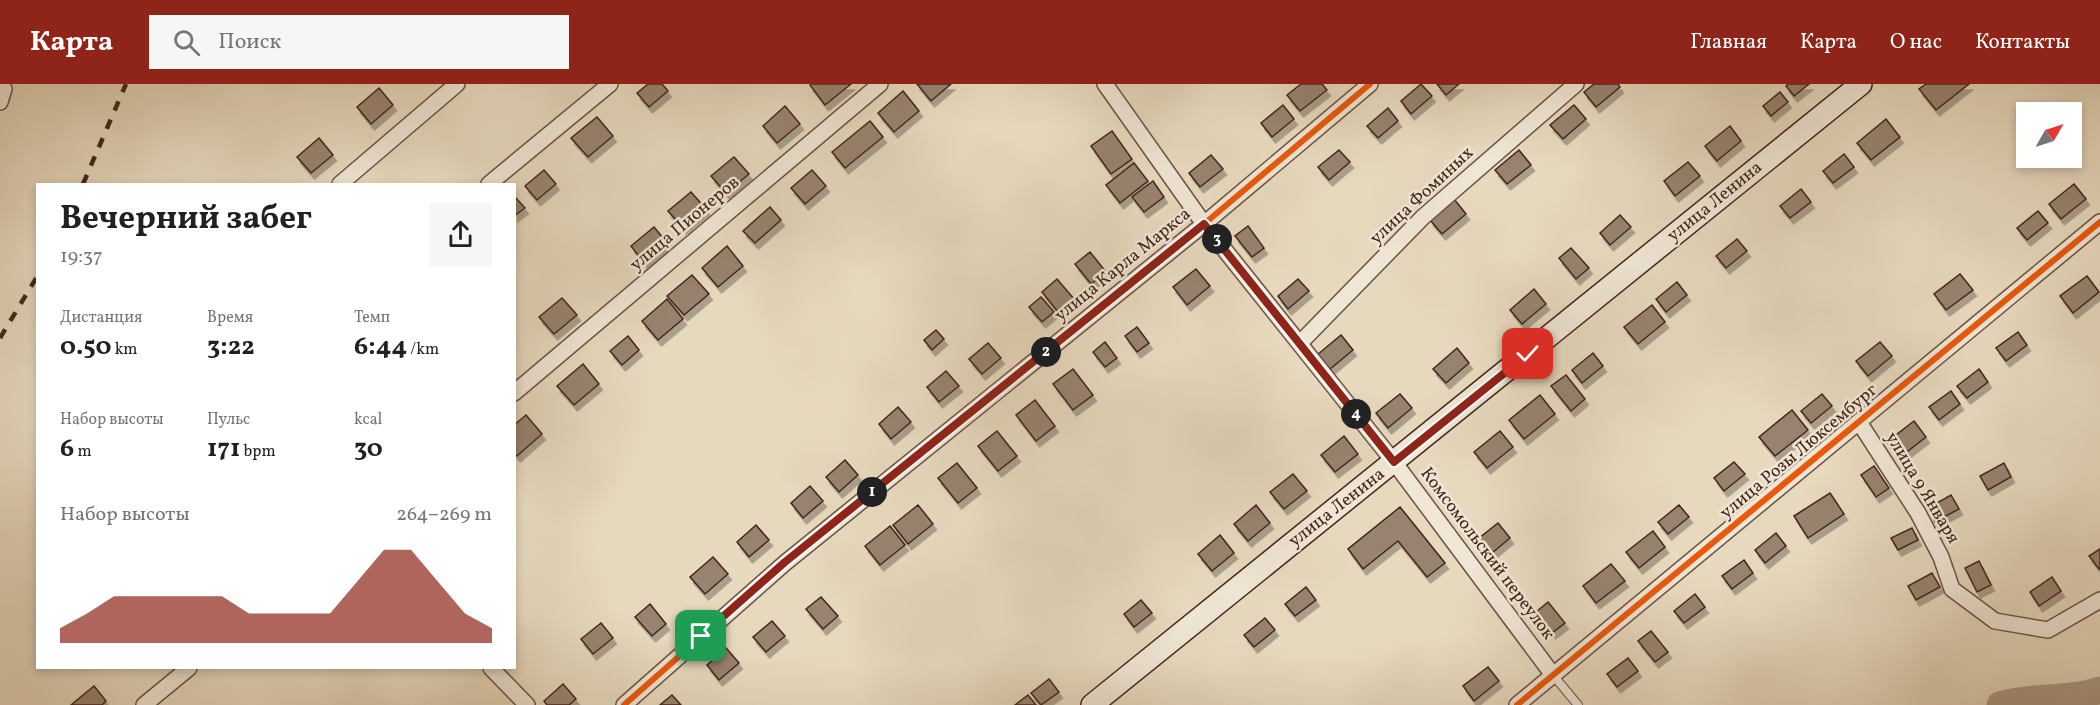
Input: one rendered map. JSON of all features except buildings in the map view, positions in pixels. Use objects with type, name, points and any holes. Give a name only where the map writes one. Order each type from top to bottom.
[{"type":"main road","name":"улица Ленина","points":[[1092,705],[1861,84]]},
{"type":"street","points":[[341,183],[457,84]]},
{"type":"street","points":[[490,183],[610,84]]},
{"type":"street","name":"улица Пионеров","points":[[516,391],[880,84]]},
{"type":"street","name":"Комсомольский переулок","points":[[1105,84],[1204,224],[1394,462],[1553,675]]},
{"type":"street","name":"улица Карла Маркса","points":[[624,705],[785,562],[1204,224],[1370,84]]},
{"type":"street","name":"улица Фоминых","points":[[1300,343],[1423,217],[1576,84]]},
{"type":"street","name":"улица Розы Люксембург","points":[[1517,705],[2100,222]]},
{"type":"street","name":"улица 9 Января","points":[[1859,422],[1941,556],[1952,589],[1977,608],[1995,621],[2048,630],[2100,600]]},
{"type":"street","points":[[144,705],[188,669]]},
{"type":"street","points":[[492,669],[527,705]]},
{"type":"lane","points":[[1553,675],[1578,705]]},
{"type":"waterway","points":[[2000,705],[2025,700],[2076,696],[2100,690]]},
{"type":"railway","points":[[83,183],[126,84]]},
{"type":"railway","points":[[0,338],[36,278]]},
{"type":"cycle path","points":[[624,705],[785,563],[1204,224],[1370,84]]},
{"type":"cycle path","points":[[1517,705],[2100,222]]},
{"type":"route","points":[[701,636],[785,562],[1204,224],[1394,462],[1528,354]]}]
